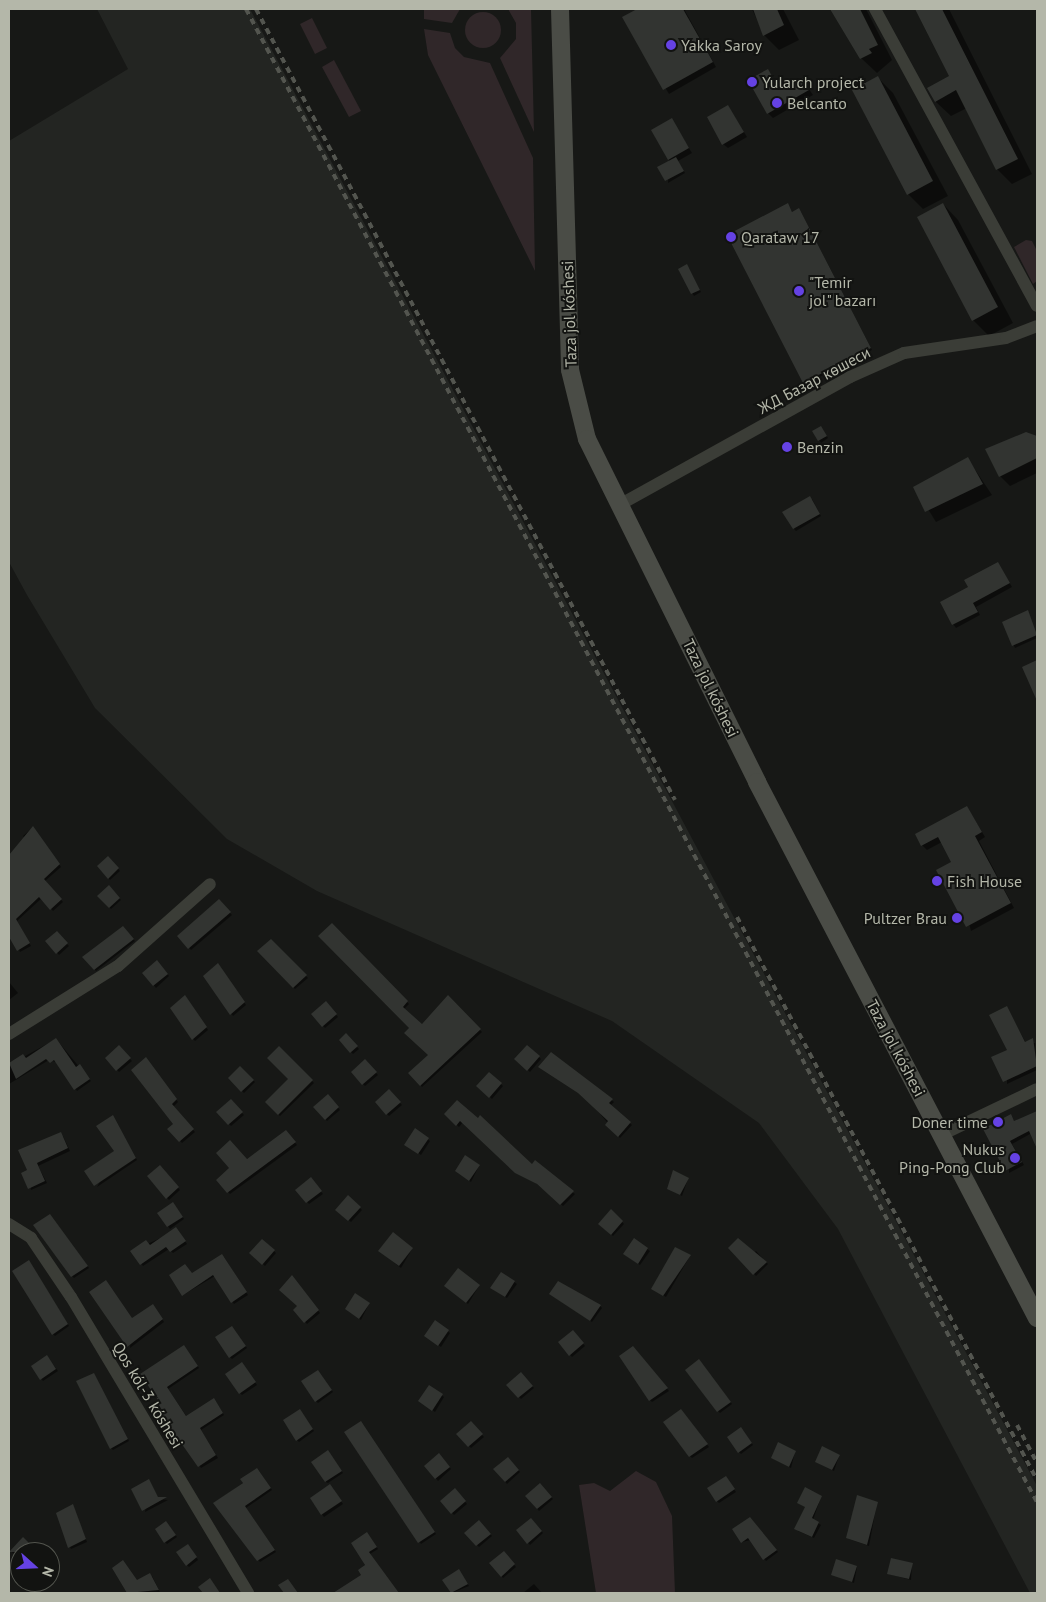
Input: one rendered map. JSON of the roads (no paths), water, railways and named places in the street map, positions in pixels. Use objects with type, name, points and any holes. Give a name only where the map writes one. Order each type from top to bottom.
[{"type":"main road","name":"Taza jol kóshesi","points":[[560,9],[570,370],[587,439],[757,782],[1037,1318]]},
{"type":"street","points":[[875,9],[1037,306]]},
{"type":"street","name":"ЖД Базар көшеси","points":[[620,504],[850,377],[904,353],[1006,338],[1037,326]]},
{"type":"street","points":[[9,1034],[118,966],[210,884]]},
{"type":"street","points":[[942,1135],[1037,1089]]},
{"type":"street","name":"Qos kól-3 kóshesi","points":[[9,1224],[31,1238],[71,1298],[248,1593]]},
{"type":"railway","points":[[246,9],[1037,1502]]},
{"type":"railway","points":[[256,9],[675,800]]},
{"type":"railway","points":[[737,917],[1037,1480]]},
{"type":"railway","points":[[1017,1425],[1037,1463]]},
{"type":"place","name":"Yakka Saroy","points":[[671,45]]},
{"type":"place","name":"Yularch project","points":[[752,82]]},
{"type":"place","name":"Belcanto","points":[[777,103]]},
{"type":"place","name":"Qarataw 17","points":[[731,237]]},
{"type":"place","name":"\"Temir jol\" bazarı","points":[[799,291]]},
{"type":"place","name":"Benzin","points":[[787,447]]},
{"type":"place","name":"Fish House","points":[[937,881]]},
{"type":"place","name":"Pultzer Brau","points":[[957,918]]},
{"type":"place","name":"Doner time","points":[[998,1122]]},
{"type":"place","name":"Nukus Ping-Pong Club","points":[[1015,1158]]}]
